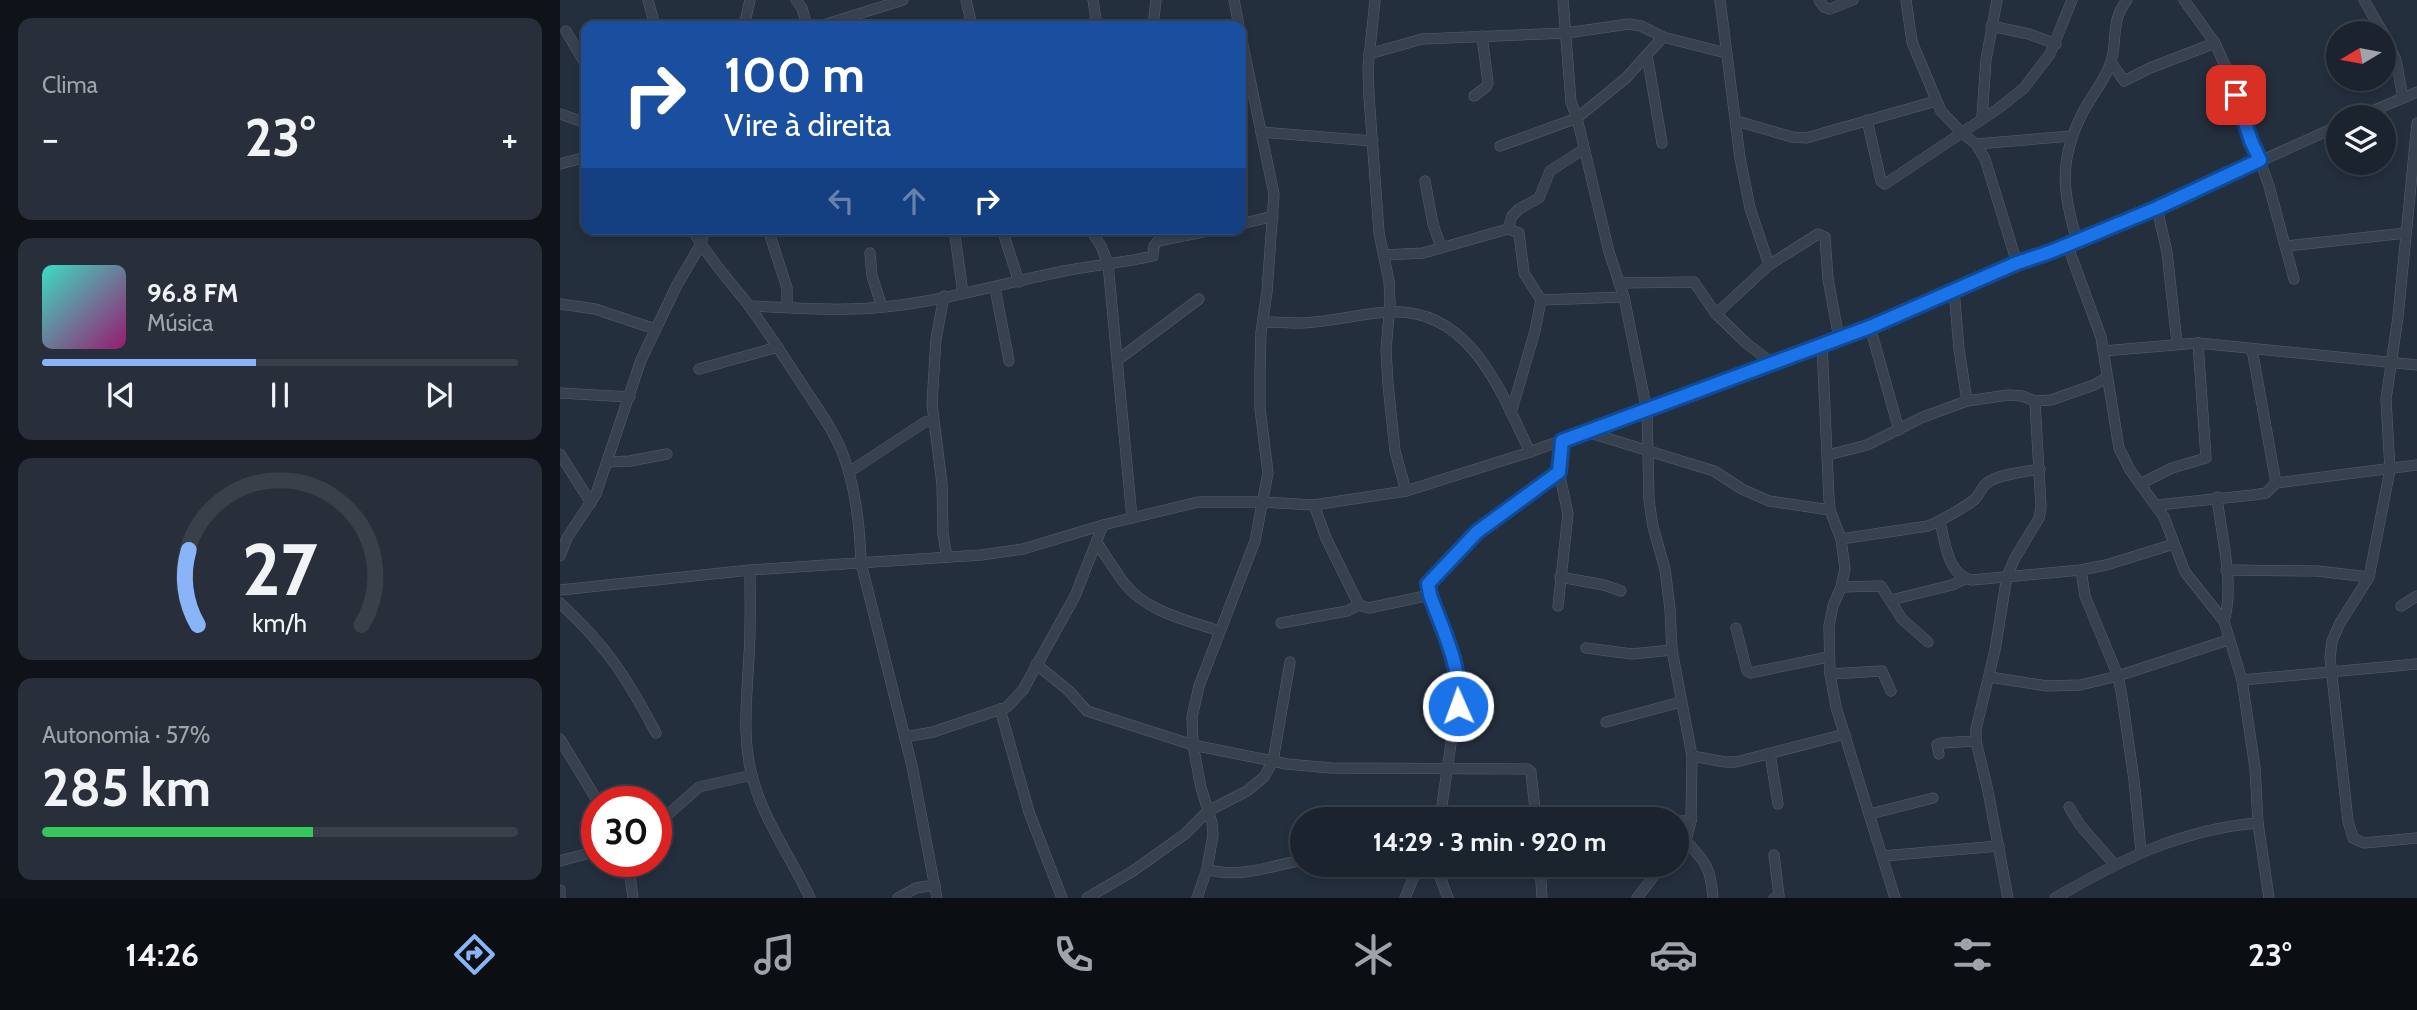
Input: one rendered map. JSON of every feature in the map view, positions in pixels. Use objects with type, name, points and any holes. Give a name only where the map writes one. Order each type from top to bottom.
[{"type":"street","points":[[648,0],[654,21]]},
{"type":"street","points":[[745,21],[750,0]]},
{"type":"street","points":[[796,0],[802,8],[806,21]]},
{"type":"street","points":[[836,21],[903,0]]},
{"type":"street","points":[[966,0],[971,21]]},
{"type":"street","points":[[1093,0],[1096,21]]},
{"type":"street","points":[[1154,21],[1156,0]]},
{"type":"street","points":[[1234,0],[1238,21]]},
{"type":"street","points":[[1375,0],[1369,54],[1369,96],[1379,233],[1389,281],[1386,351],[1395,451],[1406,491]]},
{"type":"street","points":[[1563,0],[1571,102],[1609,252],[1624,297],[1647,411],[1649,500],[1653,527],[1665,569],[1672,650],[1692,755],[1689,829]]},
{"type":"street","points":[[1720,0],[1740,158],[1750,208],[1769,265]]},
{"type":"street","points":[[1819,0],[1824,7],[1830,9],[1853,0]]},
{"type":"street","points":[[1906,0],[1912,42],[1936,101],[1941,111],[1976,144],[1985,159],[2017,263]]},
{"type":"street","points":[[1982,117],[1986,60],[1997,0]]},
{"type":"street","points":[[1867,120],[1881,181],[1885,184],[2024,88],[2056,44],[2072,0]]},
{"type":"street","points":[[2184,0],[2215,43],[2231,79],[2260,160],[2287,246],[2294,279]]},
{"type":"street","points":[[2364,0],[2374,21]]},
{"type":"street","points":[[2124,2],[2115,21],[2111,62],[2072,136],[2064,167],[2072,242],[2103,351],[2119,448],[2140,484],[2157,505],[2185,572],[2224,621],[2242,680],[2269,898]]},
{"type":"street","points":[[1369,54],[1422,39],[1566,33],[1629,24],[1641,26],[1663,37],[1726,53]]},
{"type":"street","points":[[1991,26],[2029,34],[2056,44]]},
{"type":"street","points":[[566,31],[581,56]]},
{"type":"street","points":[[1474,96],[1486,88],[1488,83],[1482,36]]},
{"type":"street","points":[[1500,146],[1577,118],[1626,78],[1663,37]]},
{"type":"street","points":[[2111,62],[2124,81],[2215,43]]},
{"type":"street","points":[[1647,55],[1662,143]]},
{"type":"street","points":[[2396,60],[2403,98]]},
{"type":"street","points":[[1197,898],[1207,869],[1213,835],[1193,745],[1192,717],[1199,686],[1255,541],[1268,473],[1260,408],[1263,322],[1274,194],[1261,132],[1246,87]]},
{"type":"street","points":[[2386,105],[2417,92]]},
{"type":"street","points":[[1737,121],[1799,138],[1936,101]]},
{"type":"street","points":[[560,114],[581,121]]},
{"type":"street","points":[[2417,123],[2386,399],[2390,470],[2368,577],[2340,623],[2332,641],[2330,658],[2348,821],[2353,838],[2364,843],[2417,838]]},
{"type":"street","points":[[560,590],[750,570],[947,557],[1023,549],[1104,525],[1198,502],[1314,505],[1406,491],[1647,411],[1870,327],[2017,263],[2157,208],[2326,131]]},
{"type":"street","points":[[1261,132],[1373,141]]},
{"type":"street","points":[[1976,144],[2072,136]]},
{"type":"street","points":[[1508,229],[1512,216],[1519,209],[1539,198],[1543,182],[1550,171],[1584,149]]},
{"type":"street","points":[[560,164],[581,159]]},
{"type":"street","points":[[1425,181],[1433,224],[1441,247]]},
{"type":"street","points":[[2157,208],[2167,252],[2177,343]]},
{"type":"street","points":[[1246,223],[1273,216]]},
{"type":"street","points":[[1385,255],[1423,253],[1508,229],[1519,233],[1524,273],[1541,300],[1535,331],[1511,413]]},
{"type":"street","points":[[2287,246],[2406,233]]},
{"type":"street","points":[[1716,314],[1769,265],[1818,234],[1825,237],[1828,279],[1839,338]]},
{"type":"street","points":[[696,235],[778,347],[843,453],[860,534],[861,563],[905,737],[937,898]]},
{"type":"street","points":[[560,556],[567,538],[591,503],[608,462],[641,360],[703,235]]},
{"type":"street","points":[[770,235],[787,288],[787,307]]},
{"type":"street","points":[[955,235],[963,293]]},
{"type":"street","points":[[1004,235],[1019,282]]},
{"type":"street","points":[[1094,235],[1108,264],[1132,518]]},
{"type":"street","points":[[749,306],[850,309],[882,307],[995,288],[1063,271],[1118,264],[1153,256],[1154,246],[1158,241],[1188,235]]},
{"type":"street","points":[[870,253],[872,276],[882,307]]},
{"type":"street","points":[[1619,282],[1694,282],[1716,314],[1772,363]]},
{"type":"street","points":[[995,288],[1009,361]]},
{"type":"street","points":[[1954,290],[1967,401]]},
{"type":"street","points":[[944,296],[933,362],[933,421],[942,484],[943,534],[947,557]]},
{"type":"street","points":[[1541,300],[1624,297]]},
{"type":"street","points":[[1119,359],[1199,299]]},
{"type":"street","points":[[560,304],[595,309],[655,329]]},
{"type":"street","points":[[1263,322],[1302,323],[1388,312],[1416,313],[1435,319],[1470,344],[1511,413],[1530,452]]},
{"type":"street","points":[[1870,327],[1899,430]]},
{"type":"street","points":[[2103,351],[2199,343],[2417,365]]},
{"type":"street","points":[[2140,484],[2164,471],[2206,458],[2199,343]]},
{"type":"street","points":[[1822,344],[1830,510],[1841,539],[1845,569],[1842,587],[1833,606],[1828,657],[1830,674],[1836,707],[1895,898]]},
{"type":"street","points":[[699,369],[778,347]]},
{"type":"street","points":[[2252,349],[2276,483]]},
{"type":"street","points":[[1828,455],[1867,445],[1967,401],[2008,395],[2035,401],[2051,400],[2071,395],[2106,378]]},
{"type":"street","points":[[560,393],[630,397]]},
{"type":"street","points":[[2008,898],[1976,741],[1976,729],[1990,677],[2007,576],[2039,518],[2042,491],[2035,401]]},
{"type":"street","points":[[849,472],[925,422],[933,421]]},
{"type":"street","points":[[1587,432],[1714,471],[1742,489],[1769,500],[1830,510]]},
{"type":"street","points":[[1558,606],[1567,514],[1559,472],[1562,441]]},
{"type":"street","points":[[560,454],[591,503]]},
{"type":"street","points":[[608,462],[667,454]]},
{"type":"street","points":[[2157,505],[2266,494],[2276,483],[2417,465]]},
{"type":"street","points":[[1841,539],[1940,522],[1977,496],[1982,487],[1990,481],[2040,469]]},
{"type":"street","points":[[1442,807],[1460,688],[1428,584],[1477,532],[1559,472]]},
{"type":"street","points":[[2217,498],[2226,570],[2228,606],[2224,621]]},
{"type":"street","points":[[1314,505],[1326,538],[1359,605]]},
{"type":"street","points":[[1940,522],[1955,571],[1965,579]]},
{"type":"street","points":[[905,737],[933,732],[1007,707],[1023,690],[1075,596],[1104,525]]},
{"type":"street","points":[[1097,542],[1126,586],[1141,599],[1167,614],[1219,631]]},
{"type":"street","points":[[1891,600],[1952,585],[1965,579],[2081,570],[2174,544]]},
{"type":"street","points":[[750,570],[751,618],[745,718],[747,748],[752,775],[768,818],[810,898]]},
{"type":"street","points":[[2081,570],[2091,614],[2118,676],[2133,769],[2141,851]]},
{"type":"street","points":[[2226,570],[2318,571],[2368,577]]},
{"type":"street","points":[[1560,577],[1621,591]]},
{"type":"street","points":[[1842,587],[1881,586],[1902,619],[1928,642]]},
{"type":"street","points":[[1281,623],[1347,611],[1359,605],[1369,608],[1430,595]]},
{"type":"street","points":[[2401,606],[2417,596]]},
{"type":"street","points":[[560,603],[611,655],[631,685],[656,733]]},
{"type":"street","points":[[1736,628],[1747,671],[1750,673],[1828,657]]},
{"type":"street","points":[[1990,677],[2047,686],[2080,685],[2118,676],[2228,640]]},
{"type":"street","points":[[1586,648],[1632,654],[1672,650]]},
{"type":"street","points":[[1087,898],[1133,871],[1185,834],[1208,811],[1247,792],[1264,777],[1273,761],[1290,662]]},
{"type":"street","points":[[1036,664],[1069,691],[1087,711],[1193,745],[1273,761],[1331,768],[1527,769],[1531,772],[1535,807]]},
{"type":"street","points":[[2242,680],[2417,664]]},
{"type":"street","points":[[1830,674],[1882,671],[1891,691]]},
{"type":"street","points":[[1606,722],[1681,702]]},
{"type":"street","points":[[1000,709],[1030,812],[1062,898]]},
{"type":"street","points":[[1692,755],[1736,762],[1845,734]]},
{"type":"street","points":[[560,740],[588,786]]},
{"type":"street","points":[[1939,754],[1937,745],[1941,743],[1976,741]]},
{"type":"street","points":[[1770,754],[1778,804]]},
{"type":"street","points":[[672,811],[699,788],[752,775]]},
{"type":"street","points":[[1870,814],[1933,798]]},
{"type":"street","points":[[2069,807],[2080,825],[2114,864]]},
{"type":"street","points":[[2055,898],[2141,851],[2197,832],[2226,825],[2258,822]]},
{"type":"street","points":[[1689,844],[1708,868],[1713,898]]},
{"type":"street","points":[[1883,856],[1999,846]]},
{"type":"street","points":[[560,861],[581,855]]},
{"type":"street","points":[[1774,855],[1779,896],[1774,898]]},
{"type":"street","points":[[1207,869],[1221,874],[1235,873],[1290,862]]},
{"type":"street","points":[[630,877],[633,898]]},
{"type":"street","points":[[1405,898],[1414,877]]},
{"type":"street","points":[[1440,877],[1448,898]]},
{"type":"street","points":[[1541,877],[1542,898]]},
{"type":"street","points":[[1637,898],[1653,877]]},
{"type":"street","points":[[898,898],[916,888],[934,885]]},
{"type":"street","points":[[560,890],[560,898]]},
{"type":"route","points":[[1458,706],[1460,688],[1457,673],[1428,584],[1477,532],[1559,472],[1562,441],[1870,327],[2017,263],[2157,208],[2260,160],[2236,95]]}]
